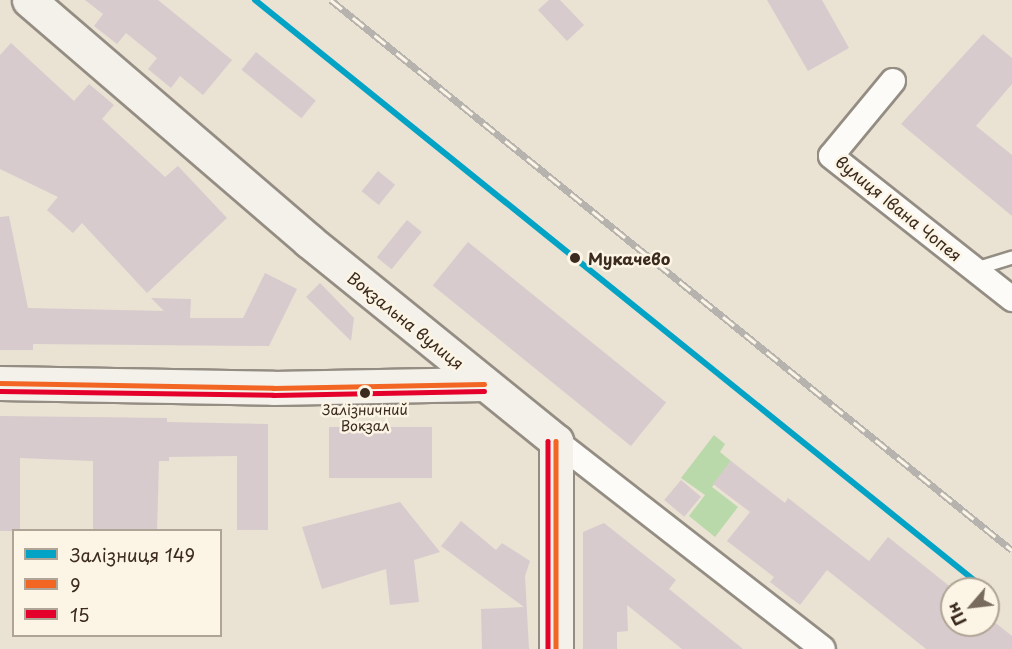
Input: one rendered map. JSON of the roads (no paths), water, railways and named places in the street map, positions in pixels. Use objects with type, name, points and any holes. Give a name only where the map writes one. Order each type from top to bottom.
[{"type":"street","name":"Вокзальна вулиця","points":[[29,0],[309,241],[484,384],[823,649]]},
{"type":"street","name":"вулиця Івана Чопея","points":[[893,81],[831,156],[1012,299]]},
{"type":"street","points":[[0,383],[273,388],[484,384]]},
{"type":"street","points":[[556,441],[556,649]]},
{"type":"lane","points":[[975,269],[1012,258]]},
{"type":"railway","points":[[331,0],[1012,550]]},
{"type":"rail line","name":"149","points":[[255,0],[970,577]]},
{"type":"place","name":"Мукачево","points":[[575,258]]},
{"type":"place","name":"Залізничний Вокзал","points":[[365,393]]}]
